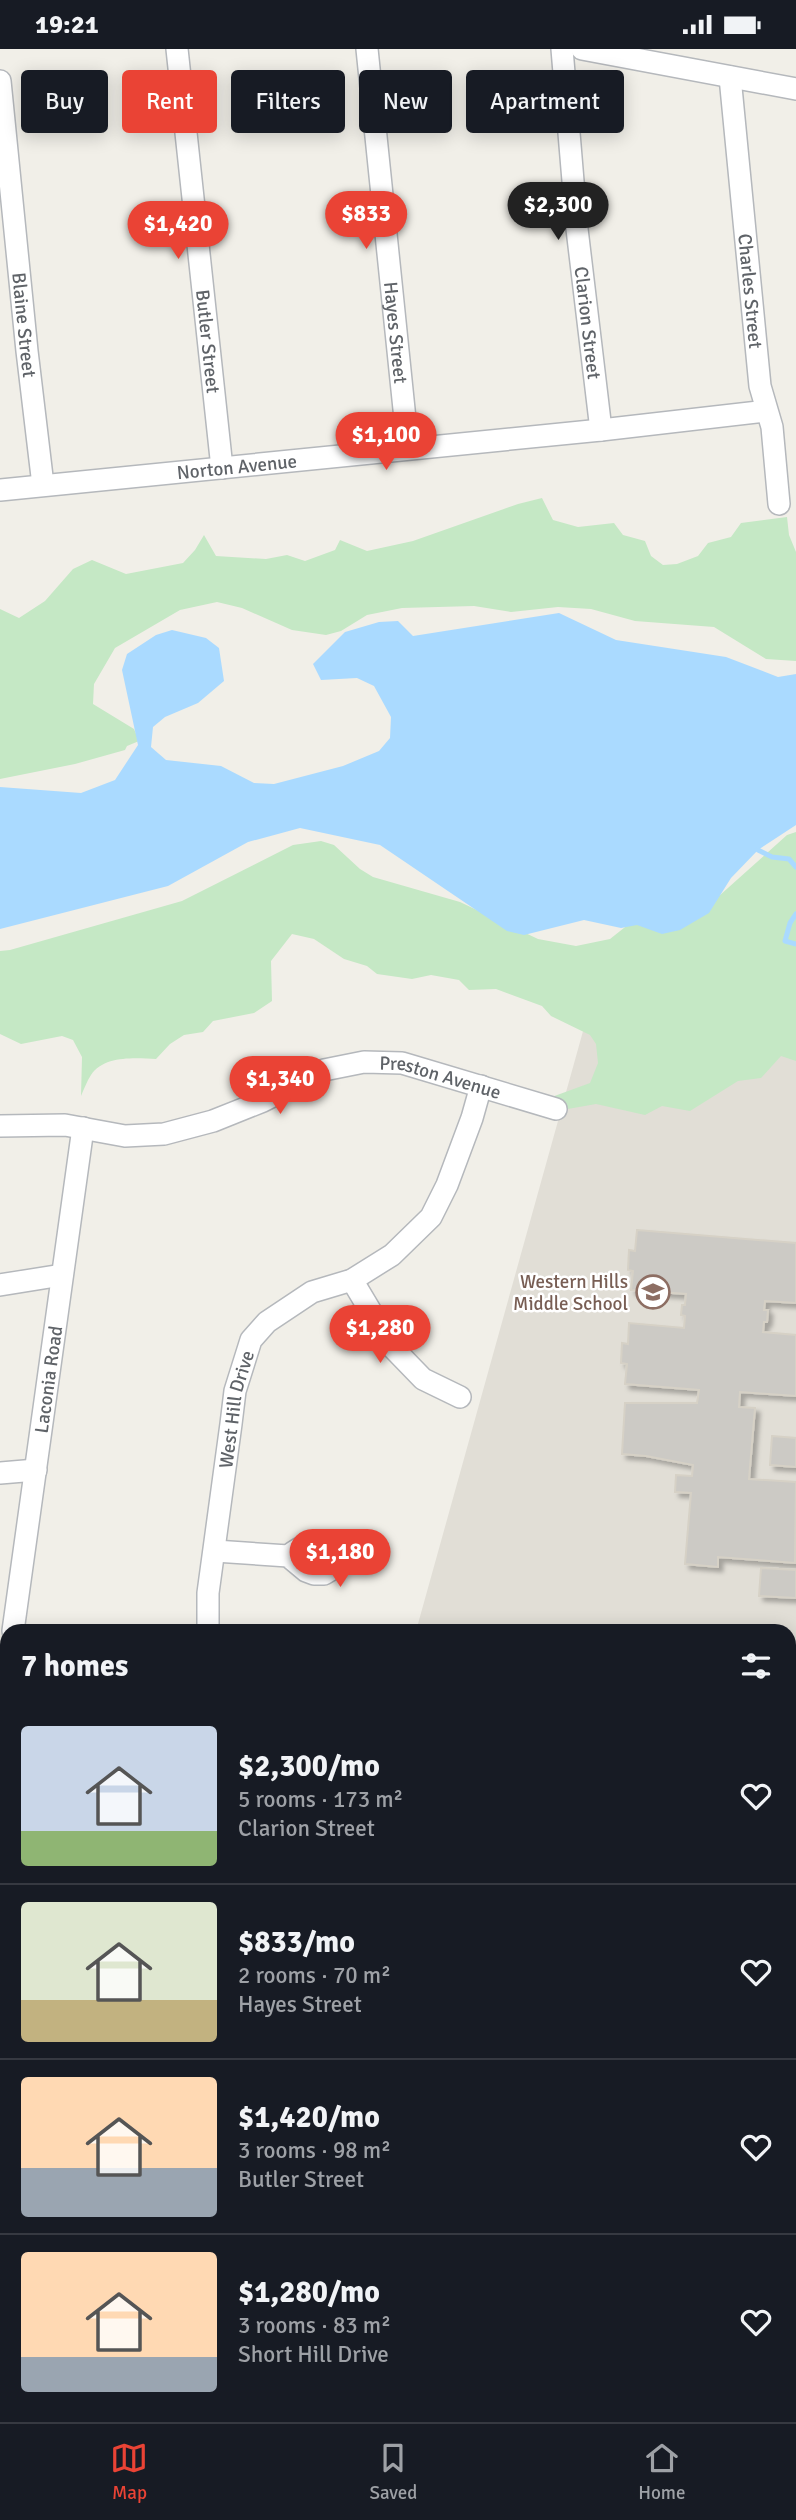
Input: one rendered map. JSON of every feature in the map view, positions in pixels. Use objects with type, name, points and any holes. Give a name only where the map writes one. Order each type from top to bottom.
[{"type":"street","name":"Butler Street","points":[[177,49],[222,468]]},
{"type":"street","name":"Hayes Street","points":[[367,49],[408,448]]},
{"type":"street","name":"Clarion Street","points":[[562,49],[577,229],[601,430]]},
{"type":"street","points":[[582,49],[796,89]]},
{"type":"street","name":"Charles Street","points":[[730,77],[760,386],[772,427],[779,504]]},
{"type":"street","name":"Blaine Street","points":[[0,81],[43,485]]},
{"type":"street","name":"Norton Avenue","points":[[0,490],[766,411]]},
{"type":"street","name":"Preston Avenue","points":[[0,1126],[65,1125],[125,1136],[164,1134],[213,1121],[262,1101],[324,1070],[364,1062],[402,1063],[556,1109]]},
{"type":"street","name":"West Hill Drive","points":[[208,1624],[208,1593],[235,1391],[251,1340],[267,1322],[312,1292],[352,1280],[392,1255],[432,1217],[456,1162],[481,1086]]},
{"type":"street","name":"Laconia Road","points":[[14,1624],[83,1128]]},
{"type":"street","points":[[0,1285],[62,1275]]},
{"type":"street","points":[[352,1280],[392,1347],[423,1379],[460,1397]]},
{"type":"street","points":[[0,1473],[36,1470]]},
{"type":"street","points":[[215,1551],[288,1556]]},
{"type":"shaded area","name":"Western Hills Middle School","points":[[607,945],[796,954],[796,1624],[418,1624]]},
{"type":"green space","points":[[542,498],[553,520],[578,527],[614,523],[623,535],[645,541],[651,556],[663,565],[677,564],[698,556],[708,543],[731,537],[741,523],[787,517],[789,535],[796,552],[796,661],[766,659],[714,627],[635,621],[591,609],[558,607],[511,612],[474,606],[402,608],[367,615],[341,631],[326,635],[292,630],[242,608],[217,602],[180,610],[115,648],[94,684],[93,704],[134,729],[139,741],[127,746],[125,750],[75,764],[0,779],[0,609],[19,618],[45,601],[73,569],[92,560],[126,574],[183,563],[204,535],[216,556],[266,559],[287,555],[305,561],[335,550],[340,540],[367,551],[413,541]]},
{"type":"green space","points":[[796,832],[796,1061],[781,1056],[761,1078],[738,1081],[690,1111],[662,1106],[645,1115],[596,1104],[562,1110],[549,1098],[590,1083],[598,1063],[596,1044],[590,1035],[551,1016],[542,1006],[496,989],[469,990],[459,980],[431,975],[412,979],[377,974],[367,966],[344,959],[314,939],[292,934],[271,961],[272,1001],[254,1013],[213,1021],[203,1032],[184,1035],[170,1044],[156,1059],[121,1059],[104,1064],[91,1075],[81,1096],[82,1057],[73,1040],[62,1036],[21,1044],[0,1034],[0,951],[182,901],[293,845],[321,841],[334,845],[373,877],[460,902],[538,939],[576,946],[610,939],[663,897],[707,899],[719,896],[787,835]]},
{"type":"water","points":[[559,613],[616,640],[726,657],[778,677],[796,674],[796,825],[758,850],[731,878],[709,913],[680,930],[662,934],[637,925],[621,928],[584,920],[524,935],[507,931],[380,845],[300,828],[248,842],[168,886],[0,929],[0,787],[81,793],[115,780],[138,745],[122,670],[127,654],[156,635],[172,630],[206,638],[219,648],[224,681],[198,703],[165,717],[153,727],[151,747],[166,760],[221,766],[254,783],[274,784],[343,766],[379,751],[390,738],[391,717],[374,686],[357,678],[321,680],[313,664],[345,632],[379,622],[398,621],[413,636]]},
{"type":"building","name":"Western Hills Middle School","points":[[637,1230],[796,1243],[796,1303],[765,1301],[764,1310],[768,1310],[763,1332],[796,1335],[796,1396],[740,1392],[739,1407],[755,1408],[749,1479],[796,1482],[795,1563],[718,1557],[718,1567],[685,1564],[691,1493],[675,1492],[676,1475],[692,1476],[693,1465],[622,1454],[625,1403],[697,1403],[699,1390],[625,1384],[627,1364],[621,1363],[622,1343],[628,1344],[629,1323],[684,1328],[685,1316],[681,1315],[686,1294],[631,1290],[633,1271],[628,1270],[629,1250],[635,1251]]},
{"type":"building","points":[[772,1436],[796,1438],[796,1467],[770,1465]]},
{"type":"building","points":[[761,1568],[796,1570],[796,1598],[759,1596]]},
{"type":"waterway","points":[[758,850],[772,857],[789,859],[796,867]]},
{"type":"waterway","points":[[796,914],[790,923],[785,941],[796,944]]},
{"type":"place","name":"Western Hills Middle School","points":[[653,1292]]}]
